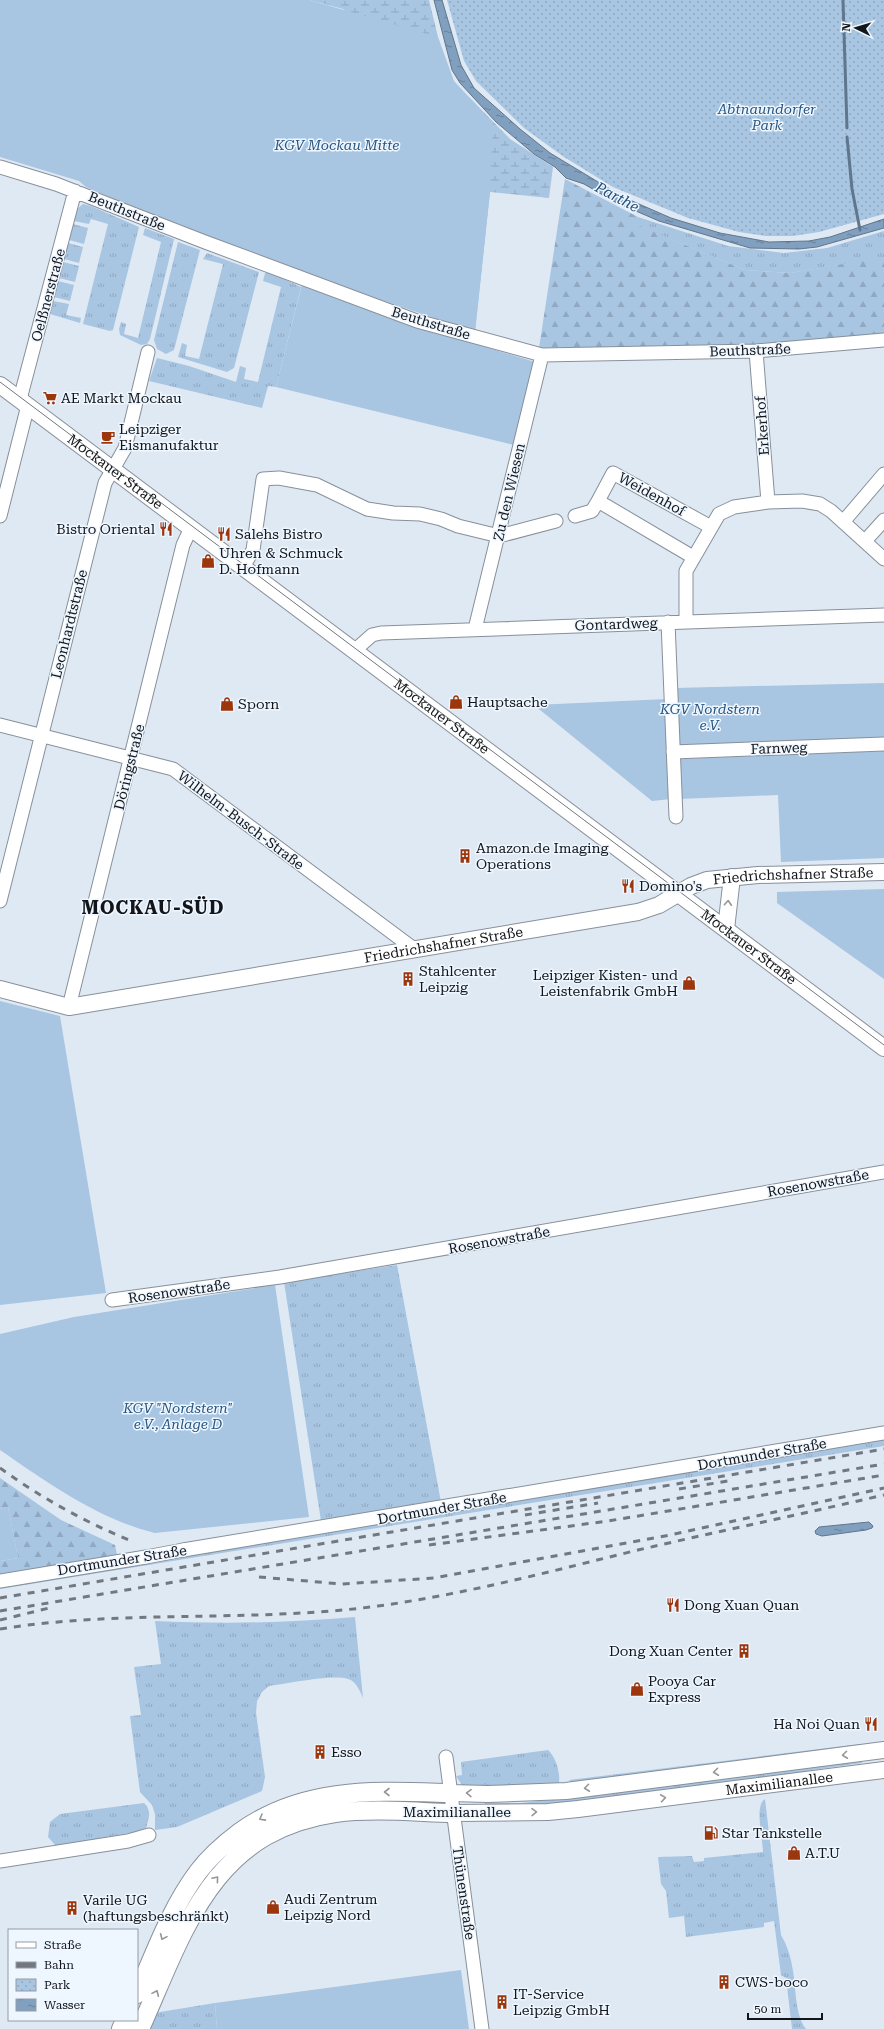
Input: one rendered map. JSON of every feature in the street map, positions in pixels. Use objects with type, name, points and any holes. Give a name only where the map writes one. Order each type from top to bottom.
[{"type":"highway","name":"Maximilianallee","points":[[138,1992],[172,1916],[198,1872],[223,1844],[255,1822],[290,1805],[322,1796],[372,1792],[450,1793]]},
{"type":"highway","name":"Maximilianallee","points":[[140,2029],[198,1904],[211,1884],[241,1853],[270,1834],[307,1819],[334,1813],[362,1811],[453,1813]]},
{"type":"main road","name":"Mockauer Straße","points":[[0,385],[884,1048]]},
{"type":"main road","name":"Friedrichshafner Straße","points":[[0,989],[69,1007],[638,912],[658,905],[678,893],[707,880],[732,877],[884,872]]},
{"type":"main road","points":[[726,929],[732,877]]},
{"type":"main road","name":"Maximilianallee","points":[[450,1793],[488,1794],[566,1791],[884,1750]]},
{"type":"main road","name":"Maximilianallee","points":[[453,1813],[548,1812],[884,1770]]},
{"type":"street","name":"Beuthstraße","points":[[0,167],[75,191],[212,245],[417,321],[542,356],[756,351],[884,340]]},
{"type":"street","name":"Oelßnerstraße","points":[[0,516],[24,402],[75,191]]},
{"type":"street","name":"Erkerhof","points":[[756,351],[768,502]]},
{"type":"street","name":"Leonhardtstraße","points":[[0,901],[105,483],[125,448],[148,352]]},
{"type":"street","name":"Zu den Wiesen","points":[[475,629],[542,356]]},
{"type":"street","name":"Weidenhof","points":[[598,501],[613,473],[711,527]]},
{"type":"street","points":[[843,522],[884,474]]},
{"type":"street","points":[[243,567],[252,550],[263,479],[279,478],[317,485],[367,509],[434,517],[458,526],[499,536],[556,521]]},
{"type":"street","points":[[575,516],[592,512],[598,501],[693,557]]},
{"type":"street","points":[[686,622],[686,571],[719,514],[734,507],[768,502],[802,501],[820,504],[843,522],[884,559]]},
{"type":"street","points":[[865,541],[884,520]]},
{"type":"street","name":"Döringstraße","points":[[69,1007],[183,545],[191,528]]},
{"type":"street","name":"Gontardweg","points":[[354,650],[364,641],[381,632],[884,616]]},
{"type":"street","points":[[668,622],[676,817]]},
{"type":"street","name":"Wilhelm-Busch-Straße","points":[[0,725],[173,769],[414,949]]},
{"type":"street","name":"Farnweg","points":[[673,752],[884,744]]},
{"type":"street","name":"Rosenowstraße","points":[[112,1300],[280,1277],[884,1172]]},
{"type":"street","name":"Dortmunder Straße","points":[[0,1581],[884,1433]]},
{"type":"street","name":"Thünenstraße","points":[[446,1757],[482,2029]]},
{"type":"street","points":[[0,1861],[128,1841],[149,1835]]},
{"type":"green space","name":"KGV Mockau Mitte","points":[[0,0],[309,0],[438,37],[454,81],[493,123],[490,192],[475,332],[305,274],[186,230],[184,226],[176,223],[173,225],[86,187],[79,181],[0,157]]},
{"type":"green space","points":[[309,0],[429,0],[438,37],[424,82],[343,9]]},
{"type":"green space","name":"Abtnaundorfer Park","points":[[447,0],[884,0],[884,214],[819,232],[793,236],[766,236],[739,232],[688,218],[613,187],[564,157],[524,128],[476,81],[464,61]]},
{"type":"green space","points":[[469,97],[510,139],[553,167],[549,198],[490,192],[475,331]]},
{"type":"green space","points":[[565,179],[638,217],[635,224],[745,270],[790,273],[884,257],[884,335],[811,343],[539,348]]},
{"type":"green space","points":[[83,204],[139,227],[113,330],[110,331],[83,324],[108,224],[91,219],[89,224],[74,221],[77,209]]},
{"type":"green space","points":[[638,217],[728,246],[784,253],[827,248],[884,231],[884,258],[790,273],[745,270],[634,224]]},
{"type":"green space","points":[[73,224],[88,228],[84,244],[69,240]]},
{"type":"green space","points":[[145,228],[174,239],[150,339],[147,344],[141,345],[120,335],[119,329],[121,322],[126,324],[124,334],[138,338],[161,242],[143,235]]},
{"type":"green space","points":[[178,242],[200,250],[174,350],[166,354],[157,349],[154,340]]},
{"type":"green space","points":[[68,243],[83,247],[79,263],[64,259]]},
{"type":"green space","points":[[207,253],[259,272],[234,368],[227,372],[178,357],[182,343],[187,345],[185,356],[199,359],[223,264],[203,259]]},
{"type":"green space","points":[[63,262],[79,266],[75,282],[59,278]]},
{"type":"green space","points":[[269,272],[301,287],[276,387],[268,386],[262,408],[149,381],[157,358],[189,366],[236,382],[240,366],[246,368],[244,379],[258,382],[281,287],[263,281],[265,273]]},
{"type":"green space","points":[[58,281],[74,285],[70,301],[54,297]]},
{"type":"green space","points":[[302,284],[416,326],[535,362],[514,445],[276,387]]},
{"type":"green space","points":[[53,301],[69,304],[66,315],[81,318],[80,323],[50,314]]},
{"type":"green space","name":"KGV Nordstern e.V.","points":[[884,683],[884,739],[677,747],[675,688]]},
{"type":"green space","name":"KGV Nordstern e.V.","points":[[667,699],[671,799],[652,801],[534,705]]},
{"type":"green space","name":"KGV Nordstern e.V.","points":[[884,751],[884,858],[781,862],[778,795],[679,799],[678,759]]},
{"type":"green space","points":[[884,889],[884,979],[777,903],[777,892]]},
{"type":"green space","points":[[0,1001],[60,1016],[106,1293],[0,1305]]},
{"type":"green space","points":[[397,1265],[441,1502],[321,1521],[284,1282]]},
{"type":"green space","name":"KGV \"Nordstern\" e.V., Anlage D","points":[[275,1285],[309,1517],[155,1533],[113,1519],[74,1499],[0,1450],[0,1334],[74,1317]]},
{"type":"green space","points":[[884,1438],[884,1446],[0,1589],[0,1586]]},
{"type":"green space","points":[[0,1478],[61,1520],[115,1545],[117,1555],[0,1575],[0,1561],[18,1558],[8,1507],[0,1509]]},
{"type":"green space","points":[[8,1507],[18,1558],[0,1561],[0,1509]]},
{"type":"green space","points":[[355,1617],[363,1698],[351,1680],[341,1678],[321,1678],[269,1686],[262,1692],[257,1701],[256,1713],[265,1777],[262,1791],[177,1827],[155,1830],[155,1814],[152,1805],[140,1792],[130,1716],[141,1715],[134,1667],[161,1664],[155,1621],[305,1621]]},
{"type":"green space","points":[[860,1744],[860,1748],[572,1785],[569,1780]]},
{"type":"green space","points":[[548,1750],[554,1757],[558,1767],[558,1786],[501,1789],[498,1785],[462,1785],[456,1776],[462,1775],[461,1762]]},
{"type":"green space","points":[[862,1758],[862,1763],[812,1770],[787,1776],[562,1805],[484,1807],[485,1803],[522,1803]]},
{"type":"green space","points":[[765,1799],[781,1935],[786,1944],[790,1957],[796,2002],[802,2023],[806,2029],[792,2029],[786,1978],[781,1975],[774,1921],[764,1923],[764,1927],[686,1937],[684,1916],[669,1918],[666,1891],[661,1884],[658,1857],[692,1856],[694,1862],[704,1861],[704,1858],[763,1852],[760,1808]]},
{"type":"green space","points":[[144,1803],[149,1812],[146,1828],[135,1832],[56,1846],[48,1837],[50,1822],[60,1814]]},
{"type":"green space","points":[[461,1970],[469,2029],[217,2029],[215,2003]]},
{"type":"green space","points":[[215,2003],[217,2029],[147,2029],[154,2013]]},
{"type":"water","name":"Parthe","points":[[434,0],[442,0],[461,65],[474,88],[520,129],[550,153],[623,197],[671,218],[720,233],[769,242],[809,241],[830,237],[884,219],[884,228],[817,247],[799,249],[750,248],[659,221],[615,202],[584,184],[566,178],[555,167],[534,154],[496,122],[460,83],[452,70]]},
{"type":"water","points":[[869,1522],[873,1526],[872,1528],[866,1530],[822,1536],[816,1534],[815,1531],[819,1527]]},
{"type":"waterway","points":[[843,0],[847,128]]},
{"type":"waterway","points":[[847,137],[852,189],[860,230]]},
{"type":"tram line","points":[[0,382],[884,1045]]},
{"type":"railway","points":[[0,1598],[884,1449]]},
{"type":"railway","points":[[0,1611],[884,1464]]},
{"type":"railway","points":[[0,1468],[62,1508],[129,1540]]},
{"type":"railway","points":[[429,1545],[608,1521],[884,1475]]},
{"type":"railway","points":[[679,1489],[728,1481]]},
{"type":"railway","points":[[259,1577],[342,1584],[434,1578],[670,1535],[884,1488]]},
{"type":"railway","points":[[0,1629],[94,1619],[283,1614],[331,1611],[411,1601],[476,1589],[638,1550],[884,1495]]},
{"type":"railway","points":[[525,1515],[598,1503]]},
{"type":"railway","points":[[0,1620],[49,1608]]},
{"type":"place","name":"AE Markt Mockau","points":[[50,398]]},
{"type":"place","name":"Leipziger Eismanufaktur","points":[[108,437]]},
{"type":"place","name":"Bistro Oriental","points":[[166,529]]},
{"type":"place","name":"Salehs Bistro","points":[[224,534]]},
{"type":"place","name":"Uhren & Schmuck D. Hofmann","points":[[208,561]]},
{"type":"place","name":"Hauptsache","points":[[456,702]]},
{"type":"place","name":"Sporn","points":[[227,704]]},
{"type":"place","name":"Amazon.de Imaging Operations","points":[[465,856]]},
{"type":"place","name":"Domino's","points":[[628,886]]},
{"type":"place","name":"Stahlcenter Leipzig","points":[[408,979]]},
{"type":"place","name":"Leipziger Kisten- und Leistenfabrik GmbH","points":[[689,983]]},
{"type":"place","name":"Dong Xuan Quan","points":[[673,1605]]},
{"type":"place","name":"Dong Xuan Center","points":[[744,1651]]},
{"type":"place","name":"Pooya Car Express","points":[[637,1689]]},
{"type":"place","name":"Ha Noi Quan","points":[[871,1724]]},
{"type":"place","name":"Esso","points":[[320,1752]]},
{"type":"place","name":"Star Tankstelle","points":[[711,1833]]},
{"type":"place","name":"A.T.U","points":[[794,1853]]},
{"type":"place","name":"Audi Zentrum Leipzig Nord","points":[[273,1907]]},
{"type":"place","name":"Varile UG (haftungsbeschränkt)","points":[[72,1908]]},
{"type":"place","name":"CWS-boco","points":[[724,1982]]},
{"type":"place","name":"IT-Service Leipzig GmbH","points":[[502,2002]]},
{"type":"district","name":"MOCKAU-SÜD","points":[[153,908]]}]
